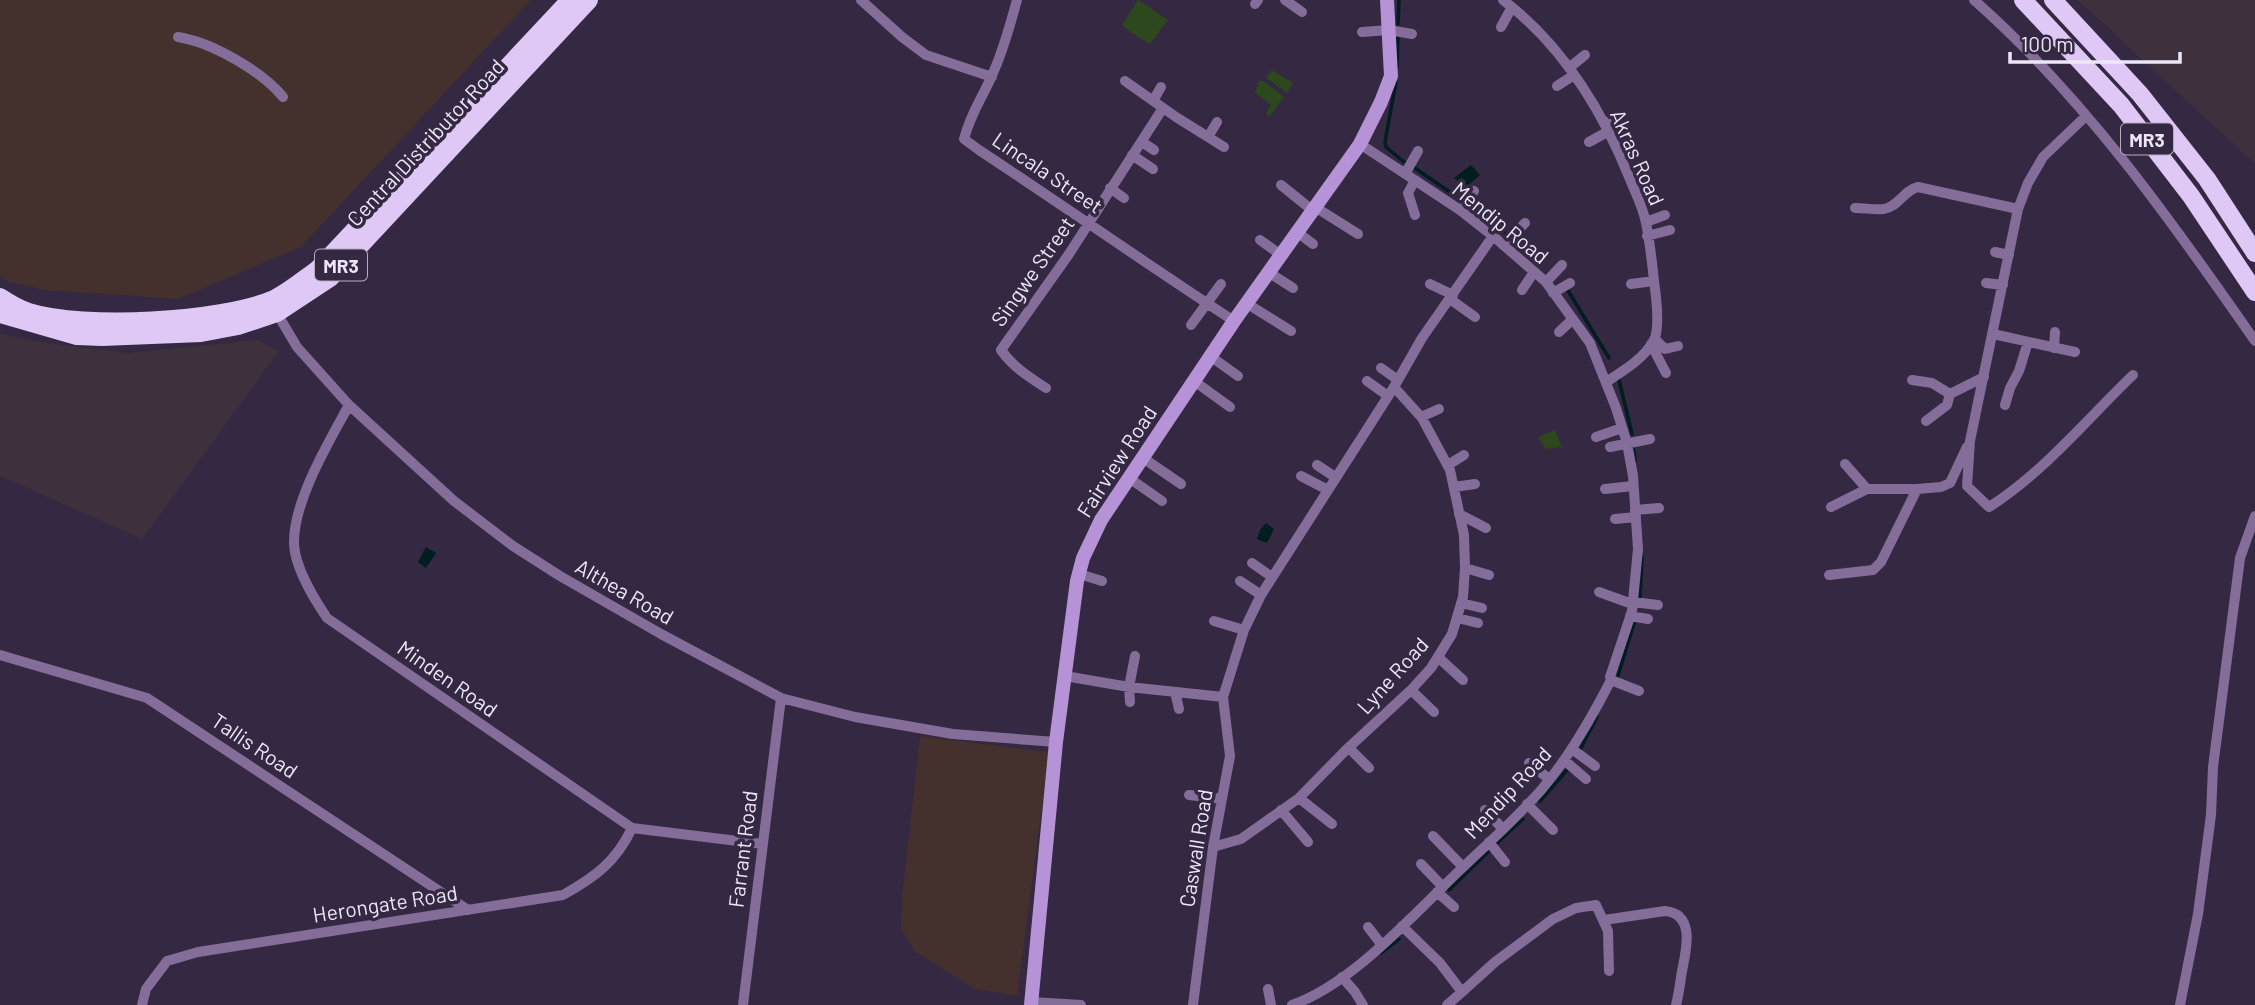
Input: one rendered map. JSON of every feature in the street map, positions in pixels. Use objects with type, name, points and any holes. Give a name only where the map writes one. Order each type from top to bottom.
[{"type":"highway","name":"Central Distributor Road","points":[[0,297],[28,312],[82,321],[204,315],[273,306],[318,269],[570,0]]},
{"type":"highway","name":"Central Distributor Road","points":[[0,314],[77,335],[102,337],[201,334],[238,326],[330,278],[589,0]]},
{"type":"highway","name":"MR3","points":[[2023,0],[2121,105],[2191,196],[2255,292]]},
{"type":"highway","name":"MR3","points":[[2053,0],[2140,94],[2207,179],[2255,253]]},
{"type":"main road","name":"Fairview Road","points":[[1032,1004],[1056,743],[1083,558],[1101,520],[1210,356],[1360,144],[1391,76],[1387,0]]},
{"type":"street","points":[[862,0],[926,55],[992,77]]},
{"type":"street","name":"Lincala Street","points":[[1017,0],[1005,45],[992,77],[970,117],[964,139],[1234,321]]},
{"type":"street","points":[[1973,0],[2017,38],[2086,116],[2145,188],[2255,341]]},
{"type":"street","points":[[1501,27],[1508,3]]},
{"type":"street","name":"Akras Road","points":[[1508,3],[1528,19],[1571,72],[1607,127],[1637,195],[1646,222],[1657,303],[1653,341]]},
{"type":"street","points":[[1362,32],[1389,30],[1412,34]]},
{"type":"street","points":[[178,37],[212,46],[226,54],[275,87],[283,97]]},
{"type":"street","points":[[1557,86],[1585,55]]},
{"type":"street","points":[[1125,81],[1224,147]]},
{"type":"street","points":[[1153,101],[1161,87]]},
{"type":"street","points":[[1176,117],[1184,106]]},
{"type":"street","name":"Singwe Street","points":[[1046,388],[1017,368],[1000,350],[1090,223],[1163,108]]},
{"type":"street","points":[[1589,142],[1621,116]]},
{"type":"street","points":[[2086,116],[2043,157],[2028,183],[2018,209],[1970,441],[1967,486],[1989,507],[2009,494],[2060,449],[2133,375]]},
{"type":"street","points":[[1208,137],[1217,122]]},
{"type":"street","points":[[1142,142],[1154,150]]},
{"type":"street","name":"Mendip Road","points":[[1295,1004],[1315,995],[1342,977],[1402,926],[1503,830],[1572,749],[1611,680],[1633,603],[1638,549],[1627,443],[1590,343],[1546,282],[1493,236],[1460,210],[1360,144]]},
{"type":"street","points":[[1415,215],[1408,193],[1418,151]]},
{"type":"street","points":[[1132,155],[1153,169]]},
{"type":"street","points":[[1281,185],[1358,234]]},
{"type":"street","points":[[1855,208],[1885,209],[1896,203],[1911,188],[1918,187],[2018,209]]},
{"type":"street","points":[[1110,188],[1124,198]]},
{"type":"street","points":[[1460,210],[1474,191]]},
{"type":"street","points":[[1646,222],[1665,215]]},
{"type":"street","points":[[1503,245],[1525,223]]},
{"type":"street","points":[[1647,236],[1670,230]]},
{"type":"street","points":[[1297,232],[1313,244]]},
{"type":"street","points":[[1065,676],[1129,687],[1223,697],[1244,630],[1261,595],[1394,388],[1422,338],[1493,236]]},
{"type":"street","points":[[1260,240],[1281,255]]},
{"type":"street","points":[[1995,252],[2009,255]]},
{"type":"street","points":[[1546,282],[1562,265]]},
{"type":"street","points":[[1268,272],[1293,288]]},
{"type":"street","points":[[1522,290],[1534,272]]},
{"type":"street","points":[[1631,284],[1654,281]]},
{"type":"street","points":[[1553,293],[1570,283]]},
{"type":"street","points":[[1986,283],[2003,285]]},
{"type":"street","points":[[1191,325],[1221,284]]},
{"type":"street","points":[[1430,284],[1475,317]]},
{"type":"street","points":[[1247,303],[1291,331]]},
{"type":"street","name":"Althea Road","points":[[273,306],[297,347],[349,405],[454,501],[513,546],[661,634],[781,698],[855,717],[941,732],[1056,743]]},
{"type":"street","points":[[1559,332],[1573,319]]},
{"type":"street","points":[[2054,348],[2055,331]]},
{"type":"street","points":[[1993,334],[2075,352]]},
{"type":"street","points":[[1653,341],[1665,349],[1678,346]]},
{"type":"street","points":[[1653,341],[1666,373]]},
{"type":"street","points":[[1606,382],[1634,363],[1653,341]]},
{"type":"street","points":[[2005,405],[2010,388],[2020,371],[2028,342]]},
{"type":"street","points":[[1210,356],[1238,376]]},
{"type":"street","points":[[1381,368],[1394,388]]},
{"type":"street","points":[[1926,421],[1947,405],[1950,394],[1984,377]]},
{"type":"street","points":[[1912,380],[1931,383],[1950,394]]},
{"type":"street","points":[[1194,381],[1230,407]]},
{"type":"street","points":[[1367,381],[1394,388]]},
{"type":"street","name":"Lyne Road","points":[[1213,847],[1241,839],[1299,798],[1411,690],[1438,657],[1452,634],[1461,603],[1465,568],[1464,535],[1454,487],[1448,465],[1421,417],[1394,388]]},
{"type":"street","name":"Minden Road","points":[[349,405],[322,455],[298,513],[294,546],[308,590],[327,618],[632,828],[762,844]]},
{"type":"street","points":[[1421,417],[1439,409]]},
{"type":"street","points":[[1596,437],[1622,428]]},
{"type":"street","points":[[1610,447],[1650,439]]},
{"type":"street","points":[[1831,507],[1867,489],[1917,489],[1941,487],[1951,483],[1970,441]]},
{"type":"street","points":[[1448,465],[1464,455]]},
{"type":"street","points":[[1143,458],[1181,484]]},
{"type":"street","points":[[1845,464],[1867,489]]},
{"type":"street","points":[[1317,465],[1335,477]]},
{"type":"street","points":[[1301,476],[1328,490]]},
{"type":"street","points":[[1129,478],[1162,501]]},
{"type":"street","points":[[1454,487],[1475,484]]},
{"type":"street","points":[[1605,489],[1633,486]]},
{"type":"street","points":[[1829,575],[1873,570],[1881,562],[1917,489]]},
{"type":"street","points":[[1615,519],[1660,508]]},
{"type":"street","points":[[1459,514],[1486,528]]},
{"type":"street","points":[[2180,1005],[2198,914],[2240,558],[2255,516]]},
{"type":"street","points":[[1252,563],[1272,577]]},
{"type":"street","points":[[1465,568],[1489,575]]},
{"type":"street","points":[[1079,574],[1102,581]]},
{"type":"street","points":[[1240,581],[1261,595]]},
{"type":"street","points":[[1599,592],[1633,603],[1658,605]]},
{"type":"street","points":[[1461,603],[1482,608]]},
{"type":"street","points":[[1630,616],[1648,620]]},
{"type":"street","points":[[1457,618],[1478,624]]},
{"type":"street","points":[[1214,621],[1244,630]]},
{"type":"street","name":"Tallis Road","points":[[0,655],[147,698],[468,910]]},
{"type":"street","points":[[1130,702],[1129,687],[1135,656]]},
{"type":"street","points":[[1438,657],[1463,680]]},
{"type":"street","points":[[1611,680],[1639,691]]},
{"type":"street","points":[[1411,690],[1434,712]]},
{"type":"street","points":[[1175,692],[1180,709]]},
{"type":"street","name":"Caswall Road","points":[[1193,1005],[1213,847],[1230,756],[1223,697]]},
{"type":"street","name":"Farrant Road","points":[[743,1005],[781,698]]},
{"type":"street","points":[[1349,748],[1369,768]]},
{"type":"street","points":[[1572,749],[1595,766]]},
{"type":"street","points":[[1563,760],[1586,779]]},
{"type":"street","points":[[1529,763],[1549,779]]},
{"type":"street","points":[[1189,795],[1222,799]]},
{"type":"street","points":[[1299,798],[1332,824]]},
{"type":"street","points":[[1527,804],[1553,830]]},
{"type":"street","points":[[1281,810],[1308,842]]},
{"type":"street","points":[[1485,810],[1503,830]]},
{"type":"street","name":"Herongate Road","points":[[142,1005],[146,989],[167,961],[198,952],[564,895],[597,875],[625,844],[632,828]]},
{"type":"street","points":[[1433,836],[1463,867]]},
{"type":"street","points":[[1489,842],[1505,862]]},
{"type":"street","points":[[1421,864],[1454,906]]},
{"type":"street","points":[[1447,1005],[1495,962],[1553,919],[1576,908],[1596,905],[1604,920],[1608,931],[1609,971]]},
{"type":"street","points":[[1604,920],[1665,911],[1673,911],[1680,916],[1687,929],[1687,949],[1676,1005]]},
{"type":"street","points":[[1402,926],[1440,963],[1462,992]]},
{"type":"street","points":[[1368,927],[1381,944]]},
{"type":"street","points":[[1342,977],[1356,992],[1363,1005]]},
{"type":"street","points":[[1268,989],[1270,1005]]},
{"type":"street","points":[[1032,1004],[1081,1005]]},
{"type":"shaded area","points":[[0,0],[531,0],[301,247],[178,299],[44,290],[9,282],[0,276]]},
{"type":"shaded area","points":[[2078,0],[2255,0],[2255,164]]},
{"type":"shaded area","points":[[1471,165],[1480,175],[1466,187],[1454,178]]},
{"type":"shaded area","points":[[0,334],[128,353],[257,340],[279,351],[142,539],[0,476]]},
{"type":"shaded area","points":[[1266,523],[1274,529],[1267,543],[1257,539]]},
{"type":"shaded area","points":[[426,547],[436,553],[426,568],[418,562]]},
{"type":"shaded area","points":[[920,736],[1049,752],[1017,996],[975,989],[914,951],[901,928]]},
{"type":"green space","points":[[1138,0],[1168,20],[1150,44],[1122,25]]},
{"type":"green space","points":[[1272,70],[1293,83],[1287,93],[1266,78]]},
{"type":"green space","points":[[1259,81],[1264,81],[1284,97],[1269,117],[1266,113],[1271,105],[1255,93]]},
{"type":"green space","points":[[1555,430],[1562,447],[1546,449],[1538,437]]},
{"type":"waterway","points":[[1398,24],[1399,0]]},
{"type":"waterway","points":[[1397,67],[1398,35]]},
{"type":"waterway","points":[[1396,82],[1385,142],[1386,147],[1404,162]]},
{"type":"waterway","points":[[1412,166],[1451,193]]},
{"type":"waterway","points":[[1470,206],[1507,234]]},
{"type":"waterway","points":[[1515,239],[1525,243]]},
{"type":"waterway","points":[[1567,289],[1609,358]]},
{"type":"waterway","points":[[1619,380],[1632,434]]},
{"type":"waterway","points":[[1633,446],[1635,461]]},
{"type":"waterway","points":[[1640,597],[1642,556]]},
{"type":"waterway","points":[[1617,679],[1635,620]]},
{"type":"waterway","points":[[1581,748],[1597,717]]},
{"type":"waterway","points":[[1540,801],[1568,769]]},
{"type":"waterway","points":[[1497,843],[1523,819]]},
{"type":"waterway","points":[[1449,890],[1488,852]]},
{"type":"waterway","points":[[1381,953],[1399,939]]}]
